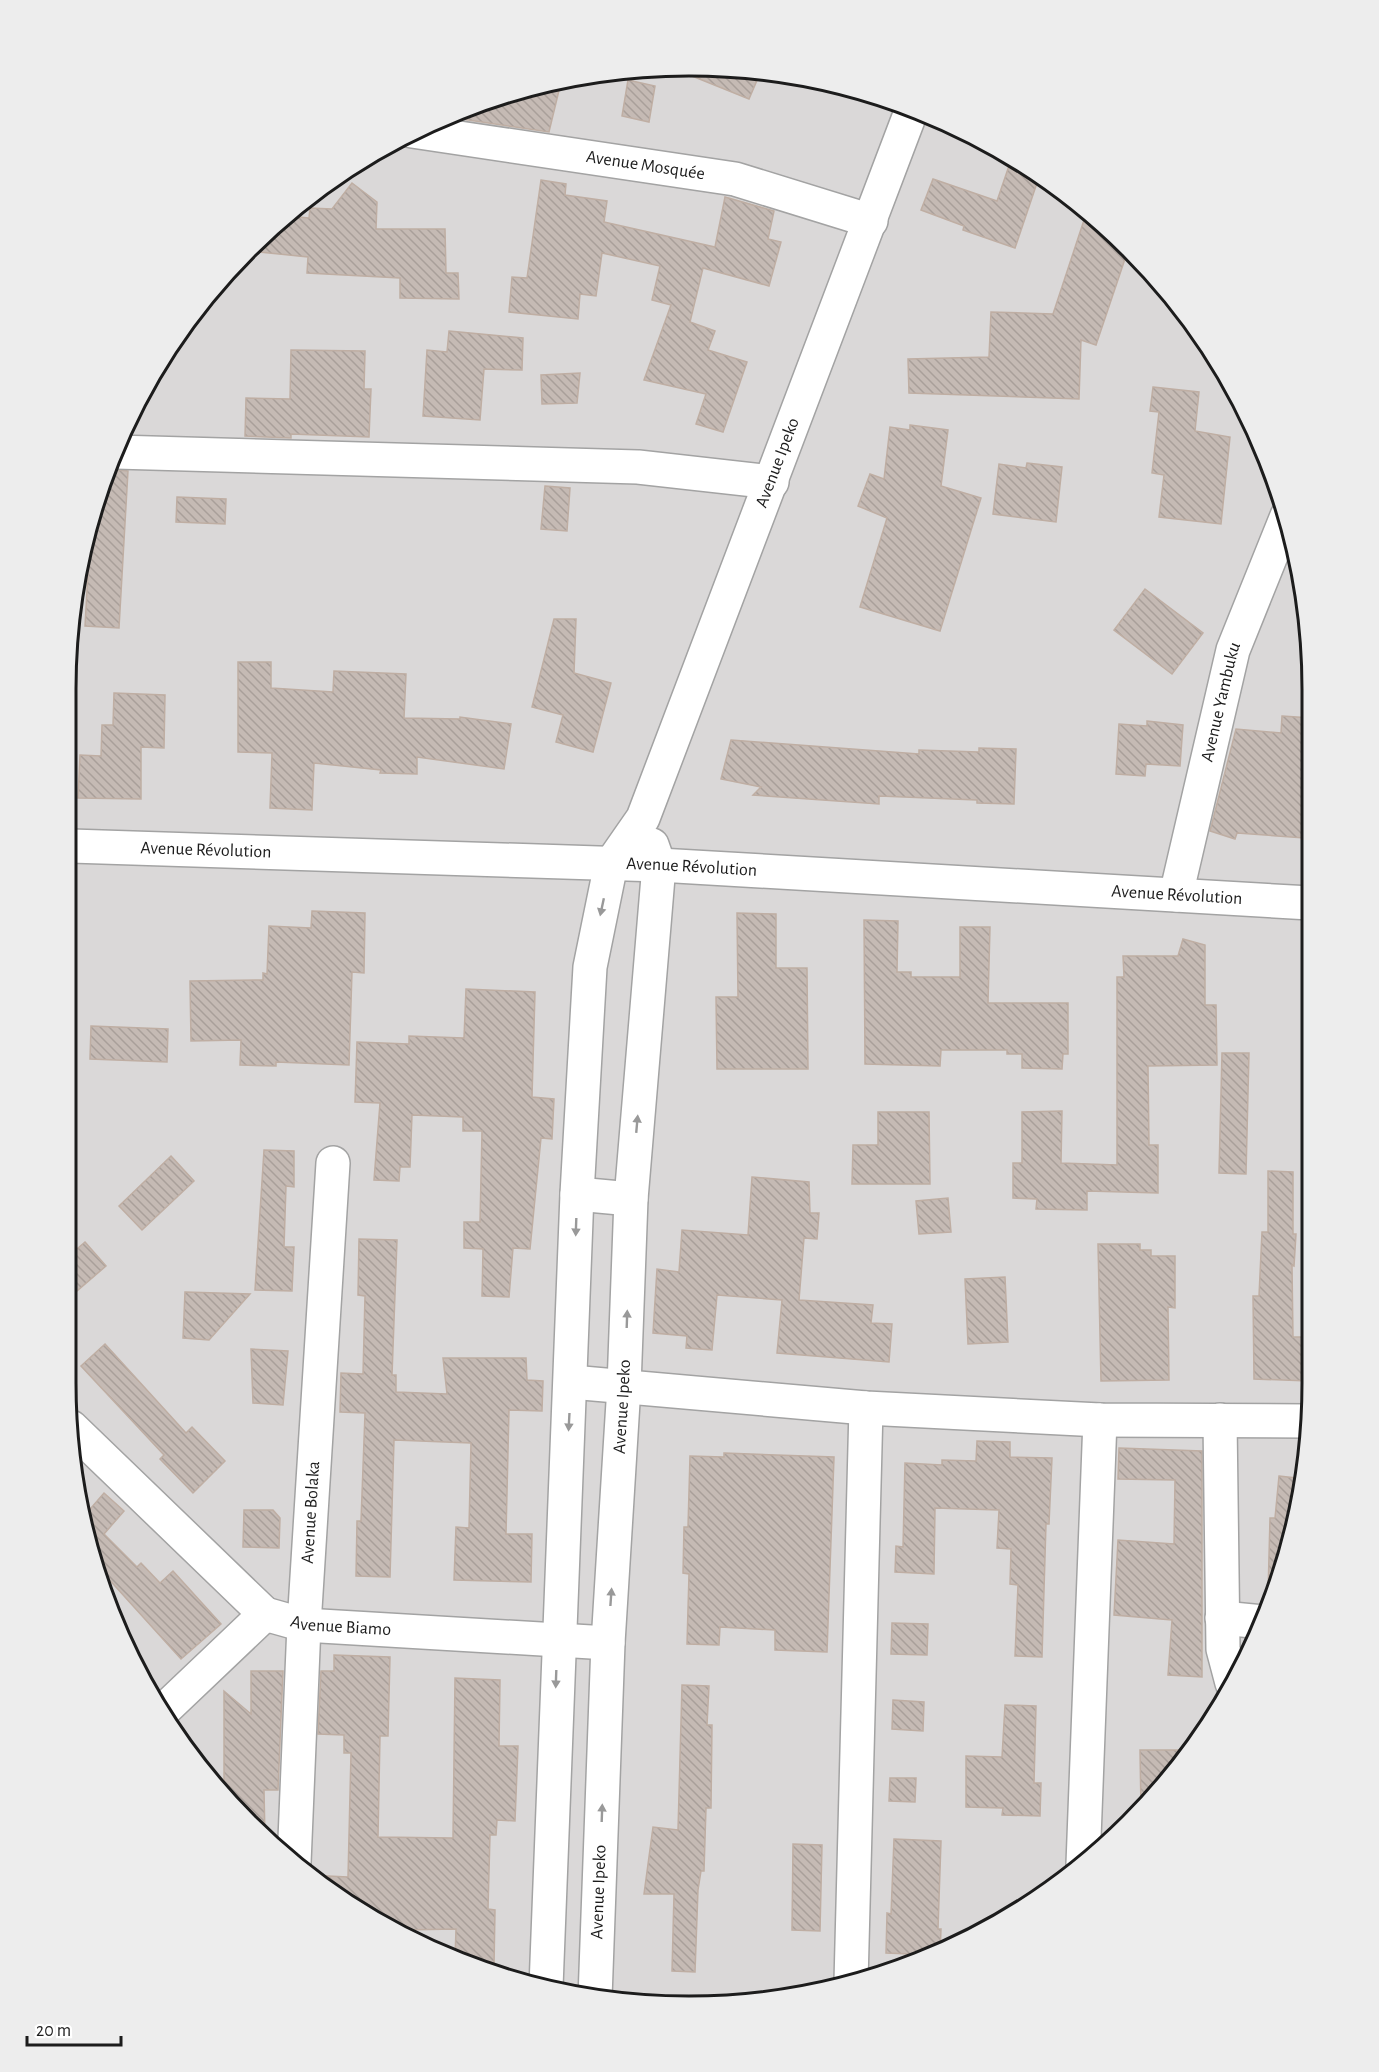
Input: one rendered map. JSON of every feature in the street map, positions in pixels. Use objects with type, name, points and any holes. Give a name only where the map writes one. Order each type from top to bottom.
[{"type":"street","name":"Avenue Ipeko","points":[[546,1979],[557,1641],[571,1383],[576,1194],[590,967],[611,864],[643,818],[909,117]]},
{"type":"street","name":"Avenue Mosquée","points":[[431,134],[735,179],[871,221]]},
{"type":"street","points":[[124,452],[638,467],[772,482]]},
{"type":"street","name":"Avenue Yambuku","points":[[1176,895],[1233,650],[1282,530]]},
{"type":"street","name":"Avenue Ipeko","points":[[595,1988],[608,1643],[624,1386],[631,1199],[659,865],[643,818]]},
{"type":"street","name":"Avenue Révolution","points":[[76,846],[659,865],[1302,903]]},
{"type":"street","name":"Avenue Bolaka","points":[[295,1851],[304,1625],[333,1163]]},
{"type":"street","points":[[576,1194],[631,1199]]},
{"type":"street","points":[[571,1383],[866,1408],[1100,1420],[1301,1421]]},
{"type":"street","points":[[851,1974],[866,1408]]},
{"type":"street","points":[[1083,1852],[1100,1420]]},
{"type":"street","points":[[1220,1420],[1223,1648],[1229,1672]]},
{"type":"street","points":[[79,1435],[265,1614]]},
{"type":"street","name":"Avenue Biamo","points":[[169,1706],[265,1614],[304,1625],[608,1643]]},
{"type":"street","points":[[1222,1618],[1254,1621]]},
{"type":"shaded area","points":[[690,76],[730,78],[809,88],[848,97],[924,123],[961,140],[1030,180],[1063,203],[1123,256],[1176,316],[1220,383],[1239,418],[1256,455],[1282,531],[1291,570],[1301,649],[1302,1382],[1297,1463],[1282,1541],[1256,1617],[1220,1689],[1176,1756],[1123,1816],[1063,1869],[996,1913],[961,1932],[887,1963],[809,1984],[770,1990],[690,1996],[609,1990],[531,1975],[455,1949],[418,1932],[349,1892],[316,1869],[256,1816],[203,1756],[159,1689],[140,1654],[109,1580],[88,1502],[78,1423],[76,1382],[76,690],[82,609],[97,531],[123,455],[159,383],[203,316],[256,256],[285,229],[316,203],[383,159],[455,123],[492,109],[570,88],[609,82]]},
{"type":"building","points":[[692,76],[757,81],[749,99]]},
{"type":"building","points":[[628,80],[655,86],[649,122],[622,116]]},
{"type":"building","points":[[559,91],[549,132],[464,119],[531,97]]},
{"type":"building","points":[[1009,167],[1036,185],[1015,248],[963,230],[964,226],[921,210],[933,179],[997,201]]},
{"type":"building","points":[[541,180],[566,184],[565,195],[607,201],[604,222],[715,247],[725,197],[774,211],[768,239],[781,242],[769,286],[703,268],[690,322],[715,331],[708,350],[747,362],[723,432],[696,424],[706,394],[644,380],[671,305],[652,300],[660,266],[602,253],[596,296],[580,294],[578,319],[509,312],[512,277],[527,278]]},
{"type":"building","points":[[352,183],[377,202],[376,229],[445,229],[446,273],[458,273],[459,299],[400,298],[400,278],[307,273],[308,257],[260,252],[299,217],[309,218],[310,208],[332,209]]},
{"type":"building","points":[[1084,220],[1125,258],[1096,345],[1081,340],[1079,399],[909,393],[908,359],[989,357],[991,312],[1053,314]]},
{"type":"building","points":[[449,331],[523,338],[522,370],[484,369],[480,420],[423,416],[427,350],[447,352]]},
{"type":"building","points":[[291,350],[365,351],[364,389],[371,389],[369,437],[291,434],[291,438],[245,436],[246,398],[290,399]]},
{"type":"building","points":[[580,373],[577,403],[542,404],[541,375]]},
{"type":"building","points":[[1153,387],[1199,392],[1195,431],[1230,437],[1221,524],[1159,517],[1164,475],[1152,473],[1159,412],[1150,411]]},
{"type":"building","points":[[910,425],[948,430],[941,486],[981,498],[940,631],[860,607],[887,518],[858,506],[870,474],[884,479],[890,427],[910,430]]},
{"type":"building","points":[[1027,463],[1062,467],[1056,522],[993,514],[999,464],[1026,468]]},
{"type":"building","points":[[117,470],[128,471],[119,628],[85,626],[88,569],[97,531]]},
{"type":"building","points":[[545,486],[570,488],[567,531],[541,529]]},
{"type":"building","points":[[177,497],[226,499],[225,524],[176,522]]},
{"type":"building","points":[[1145,589],[1203,633],[1172,674],[1114,630]]},
{"type":"building","points":[[554,619],[576,619],[574,673],[611,683],[593,752],[556,742],[563,715],[532,707]]},
{"type":"building","points":[[238,662],[271,662],[271,688],[333,692],[334,671],[406,674],[404,718],[460,719],[460,717],[511,724],[504,769],[417,757],[417,774],[380,773],[381,770],[314,763],[312,810],[270,808],[272,753],[238,752]]},
{"type":"building","points":[[114,693],[165,695],[164,748],[141,747],[141,799],[78,798],[80,755],[101,756],[102,725],[113,725]]},
{"type":"building","points":[[1282,716],[1302,717],[1302,838],[1237,833],[1235,839],[1210,831],[1236,729],[1281,733]]},
{"type":"building","points":[[1147,721],[1183,725],[1180,766],[1146,764],[1145,776],[1116,774],[1119,724],[1147,726]]},
{"type":"building","points":[[731,740],[919,754],[919,750],[979,752],[979,748],[1016,749],[1014,804],[977,803],[977,800],[879,796],[879,804],[753,795],[761,787],[721,779]]},
{"type":"building","points":[[312,911],[365,913],[364,973],[352,972],[349,1065],[276,1062],[276,1066],[240,1065],[241,1040],[191,1041],[190,981],[263,980],[263,973],[267,974],[269,926],[311,928]]},
{"type":"building","points":[[737,913],[776,914],[776,968],[807,968],[808,1069],[717,1069],[716,997],[738,997]]},
{"type":"building","points":[[864,920],[898,921],[897,972],[911,972],[911,977],[960,977],[960,927],[990,927],[988,1003],[1068,1003],[1068,1054],[1063,1054],[1062,1069],[1022,1068],[1022,1054],[1007,1054],[1007,1050],[941,1050],[940,1066],[865,1064]]},
{"type":"building","points":[[1183,939],[1205,945],[1205,1005],[1216,1005],[1217,1065],[1148,1066],[1149,1145],[1158,1145],[1158,1193],[1087,1191],[1087,1210],[1036,1209],[1037,1199],[1013,1198],[1013,1163],[1022,1163],[1022,1112],[1062,1111],[1061,1163],[1117,1165],[1117,977],[1124,977],[1123,956],[1178,956]]},
{"type":"building","points":[[466,989],[535,992],[532,1097],[554,1099],[552,1139],[541,1138],[530,1249],[513,1248],[509,1297],[482,1296],[483,1249],[464,1248],[464,1222],[480,1222],[482,1131],[463,1131],[463,1117],[412,1115],[410,1167],[400,1167],[399,1181],[374,1180],[380,1103],[355,1102],[357,1042],[409,1044],[409,1036],[464,1038]]},
{"type":"building","points":[[91,1026],[168,1029],[167,1062],[90,1059]]},
{"type":"building","points":[[1222,1053],[1249,1053],[1246,1174],[1219,1173]]},
{"type":"building","points":[[878,1112],[929,1112],[930,1184],[852,1184],[853,1145],[878,1145]]},
{"type":"building","points":[[264,1150],[294,1151],[294,1187],[286,1186],[284,1247],[294,1247],[292,1291],[255,1290]]},
{"type":"building","points":[[171,1156],[194,1181],[142,1230],[119,1206]]},
{"type":"building","points":[[1268,1171],[1293,1172],[1293,1234],[1296,1234],[1294,1266],[1292,1265],[1293,1337],[1302,1337],[1302,1381],[1254,1379],[1253,1296],[1259,1296],[1262,1232],[1268,1232]]},
{"type":"building","points":[[752,1177],[809,1182],[810,1213],[819,1213],[817,1239],[804,1238],[799,1300],[873,1305],[871,1323],[892,1324],[889,1362],[777,1353],[782,1300],[717,1295],[712,1350],[686,1348],[687,1336],[653,1333],[657,1269],[679,1272],[682,1230],[748,1235]]},
{"type":"building","points":[[948,1198],[951,1232],[919,1234],[916,1201]]},
{"type":"building","points":[[359,1239],[397,1240],[392,1375],[396,1375],[396,1392],[447,1394],[443,1358],[526,1358],[527,1380],[543,1381],[542,1411],[509,1410],[506,1534],[532,1534],[531,1582],[454,1580],[456,1527],[469,1528],[471,1443],[394,1440],[390,1577],[356,1576],[357,1521],[361,1521],[365,1413],[340,1412],[341,1373],[363,1374],[365,1296],[358,1295]]},
{"type":"building","points":[[85,1242],[106,1266],[76,1292],[76,1250]]},
{"type":"building","points":[[1098,1244],[1140,1244],[1140,1250],[1151,1250],[1151,1256],[1175,1256],[1175,1308],[1168,1307],[1169,1380],[1101,1381]]},
{"type":"building","points":[[1005,1277],[1008,1342],[968,1344],[965,1279]]},
{"type":"building","points":[[185,1292],[250,1294],[209,1340],[183,1338]]},
{"type":"building","points":[[105,1344],[186,1433],[192,1427],[225,1461],[193,1493],[160,1459],[164,1455],[81,1366]]},
{"type":"building","points":[[251,1349],[288,1351],[283,1405],[253,1403]]},
{"type":"building","points":[[977,1441],[1010,1442],[1010,1457],[1052,1458],[1049,1524],[1046,1524],[1042,1657],[1015,1656],[1018,1585],[1010,1584],[1011,1549],[997,1548],[999,1510],[935,1508],[934,1574],[895,1572],[896,1546],[903,1547],[905,1463],[942,1465],[942,1460],[976,1461]]},
{"type":"building","points":[[1119,1448],[1202,1451],[1202,1677],[1168,1675],[1172,1620],[1114,1615],[1118,1540],[1174,1544],[1175,1480],[1118,1479]]},
{"type":"building","points":[[724,1453],[834,1457],[827,1652],[775,1650],[775,1630],[720,1627],[719,1645],[687,1644],[689,1574],[683,1573],[684,1527],[688,1527],[690,1456],[724,1457]]},
{"type":"building","points":[[1279,1476],[1295,1478],[1282,1541],[1268,1585],[1270,1518],[1275,1518]]},
{"type":"building","points":[[104,1493],[124,1511],[104,1534],[137,1567],[141,1563],[160,1583],[173,1571],[221,1624],[181,1659],[109,1579],[90,1510]]},
{"type":"building","points":[[244,1510],[273,1510],[280,1518],[279,1548],[243,1547]]},
{"type":"building","points":[[892,1623],[928,1624],[927,1655],[891,1654]]},
{"type":"building","points":[[334,1655],[390,1657],[388,1736],[380,1736],[378,1837],[453,1838],[455,1678],[500,1680],[499,1746],[518,1746],[515,1821],[497,1820],[496,1835],[490,1835],[488,1909],[495,1910],[494,1964],[455,1949],[456,1929],[414,1930],[383,1913],[326,1876],[348,1877],[351,1753],[344,1753],[344,1735],[318,1734],[321,1671],[334,1671]]},
{"type":"building","points":[[251,1671],[283,1671],[278,1790],[264,1790],[265,1824],[224,1781],[224,1691],[251,1714]]},
{"type":"building","points":[[682,1685],[709,1686],[707,1725],[712,1725],[711,1808],[706,1808],[704,1871],[701,1871],[698,1890],[695,1972],[672,1971],[674,1894],[644,1894],[653,1827],[678,1830]]},
{"type":"building","points":[[893,1700],[924,1702],[923,1731],[892,1729]]},
{"type":"building","points":[[1005,1705],[1036,1706],[1034,1783],[1041,1783],[1040,1816],[1002,1815],[1003,1808],[966,1807],[966,1756],[1002,1757]]},
{"type":"building","points":[[1140,1750],[1180,1750],[1150,1787],[1141,1797]]},
{"type":"building","points":[[890,1778],[916,1778],[915,1802],[889,1801]]},
{"type":"building","points":[[894,1839],[941,1841],[938,1929],[941,1929],[940,1941],[911,1954],[886,1953],[887,1913],[891,1914]]},
{"type":"building","points":[[793,1844],[822,1845],[820,1931],[792,1930]]}]
